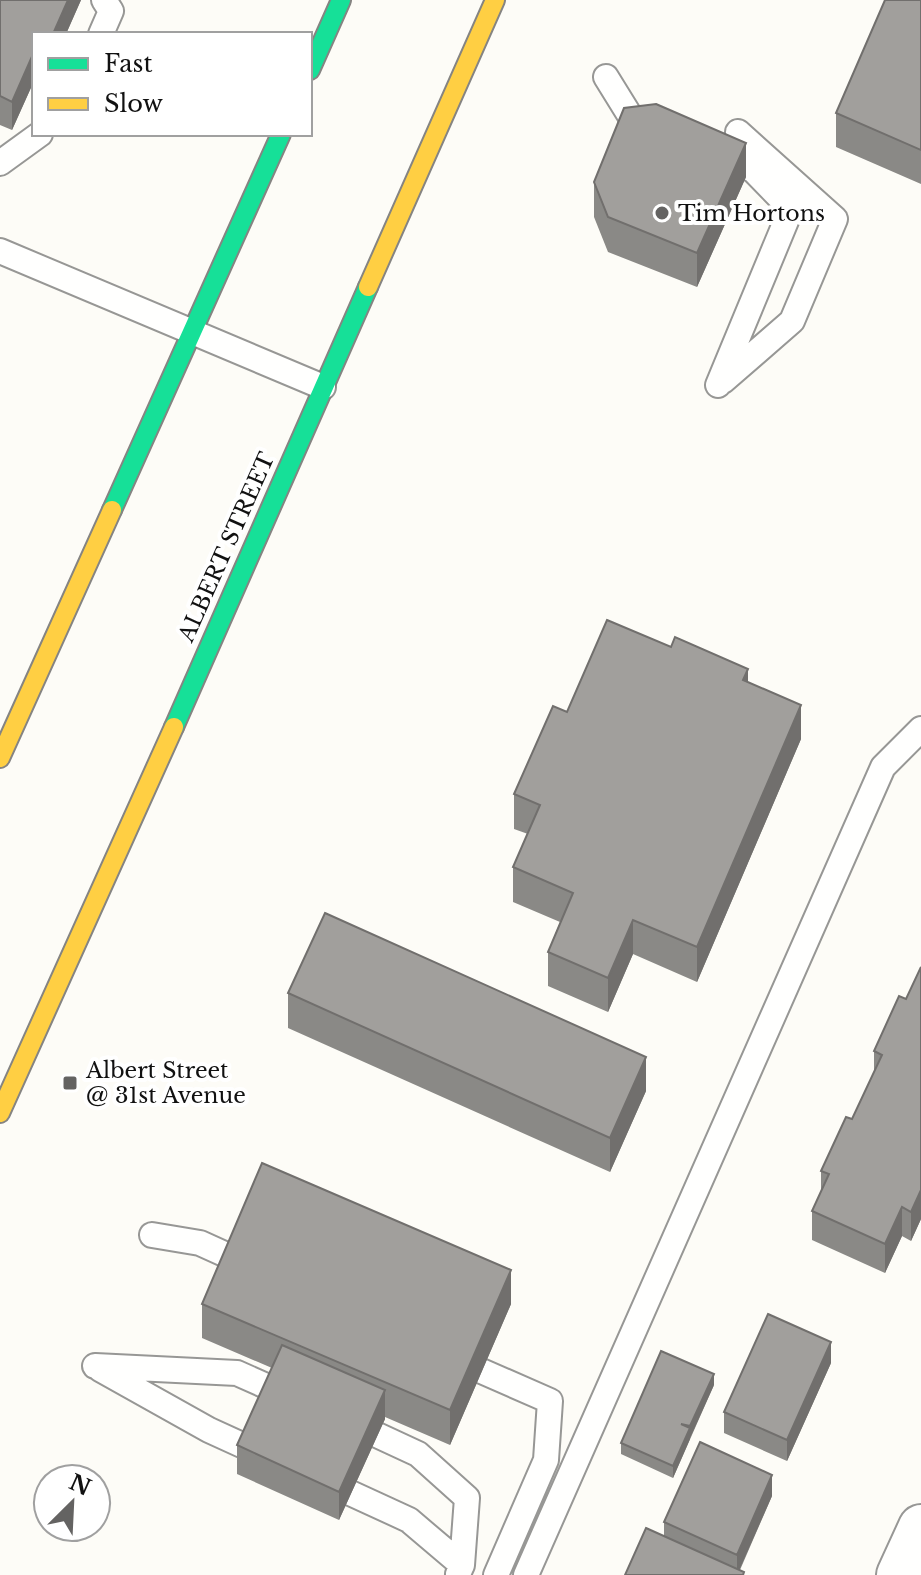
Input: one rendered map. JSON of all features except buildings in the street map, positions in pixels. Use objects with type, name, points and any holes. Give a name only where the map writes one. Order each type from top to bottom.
[{"type":"main road","points":[[312,65],[341,0]]},
{"type":"main road","name":"ALBERT STREET","points":[[0,1113],[495,0]]},
{"type":"main road","points":[[0,758],[280,136]]},
{"type":"street","points":[[899,1575],[921,1527]]},
{"type":"lane","points":[[102,32],[111,11],[104,0]]},
{"type":"lane","points":[[606,77],[632,119],[673,136]]},
{"type":"lane","points":[[699,147],[753,170],[791,209],[718,385],[792,321],[835,219],[738,132]]},
{"type":"lane","points":[[0,163],[37,136]]},
{"type":"lane","points":[[0,251],[323,387]]},
{"type":"lane","points":[[526,1575],[883,767],[921,729]]},
{"type":"lane","points":[[152,1235],[200,1243],[279,1279]]},
{"type":"lane","points":[[438,1352],[550,1401],[546,1460],[496,1575]]},
{"type":"lane","points":[[95,1366],[237,1373],[418,1454],[467,1498],[460,1570],[409,1520],[209,1430],[95,1366]]},
{"type":"traffic: fast","points":[[312,65],[341,0]]},
{"type":"traffic: fast","points":[[112,510],[280,136]]},
{"type":"traffic: fast","points":[[174,727],[368,287]]},
{"type":"traffic: slow","points":[[368,287],[495,0]]},
{"type":"traffic: slow","points":[[0,758],[112,510]]},
{"type":"traffic: slow","points":[[0,1113],[174,727]]},
{"type":"place","name":"Tim Hortons","points":[[662,213]]},
{"type":"place","name":"Albert Street @ 31st Avenue","points":[[70,1083]]}]
